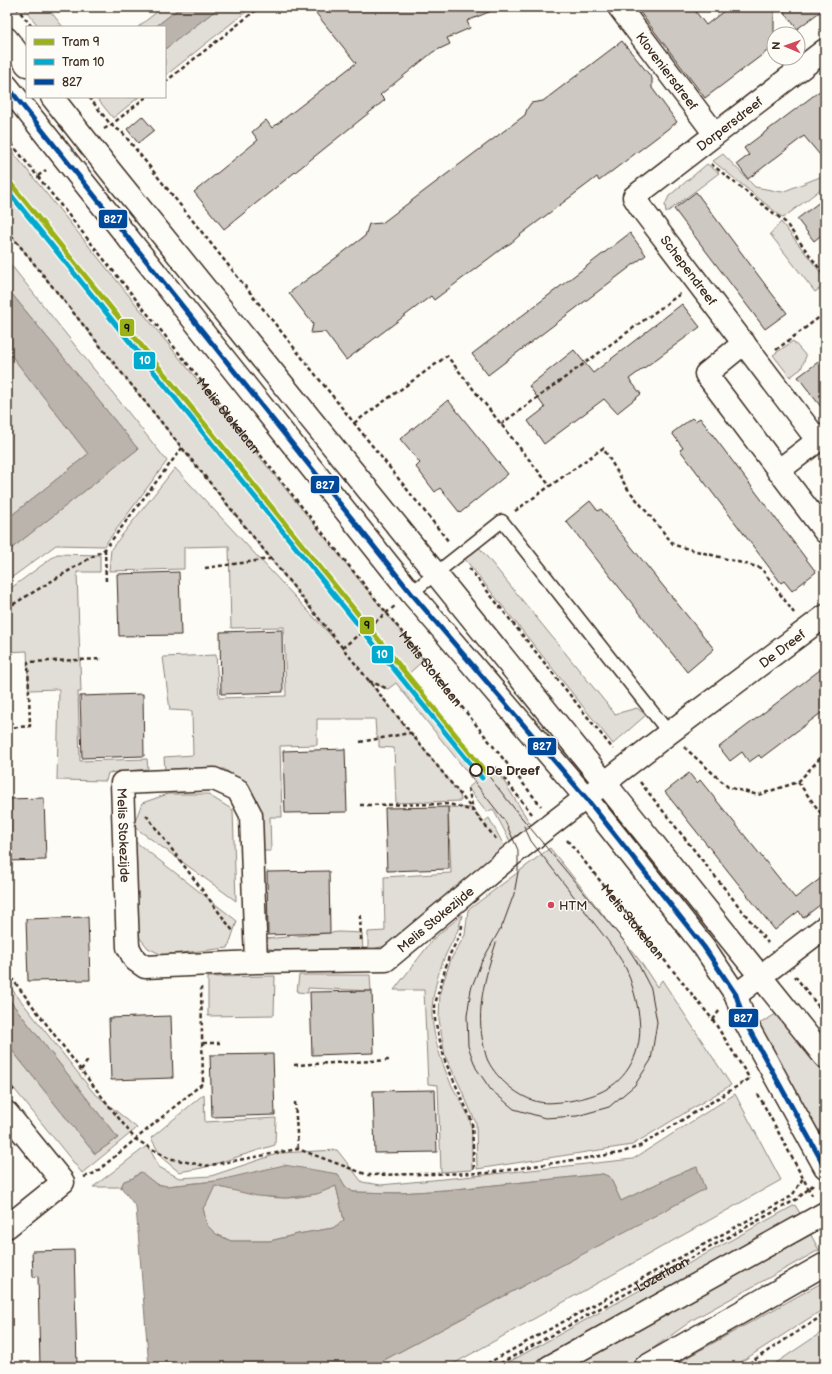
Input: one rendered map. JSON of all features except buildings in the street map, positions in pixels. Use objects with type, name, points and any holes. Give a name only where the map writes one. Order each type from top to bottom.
[{"type":"street","name":"Kloveniersdreef","points":[[619,7],[716,134]]},
{"type":"street","points":[[7,39],[26,64]]},
{"type":"street","name":"Dorpersdreef","points":[[634,197],[825,50]]},
{"type":"street","points":[[7,86],[411,593],[586,798],[704,947],[736,995],[744,1020],[819,1176]]},
{"type":"street","points":[[53,98],[825,1057]]},
{"type":"street","name":"Schependreef","points":[[634,197],[744,343],[822,438],[778,471]]},
{"type":"street","points":[[744,343],[706,374],[825,532]]},
{"type":"street","name":"De Dreef","points":[[586,798],[669,733],[825,616]]},
{"type":"street","name":"Melis Stokezijde","points":[[256,962],[251,815],[238,790],[214,779],[122,783],[128,947],[135,960],[145,967],[256,962],[386,960],[510,857],[586,798]]},
{"type":"street","points":[[736,995],[825,927]]},
{"type":"street","points":[[7,1113],[63,1182],[7,1227]]},
{"type":"street","name":"Lozerlaan","points":[[549,1367],[824,1214]]},
{"type":"street","points":[[645,1367],[825,1264]]},
{"type":"lane","points":[[411,593],[502,521],[669,733]]},
{"type":"path","points":[[16,7],[31,26]]},
{"type":"path","points":[[166,81],[260,7]]},
{"type":"path","points":[[85,139],[111,125],[145,98]]},
{"type":"path","name":"Melis Stokelaan","points":[[7,138],[386,613],[549,826],[713,1020],[753,1085]]},
{"type":"path","points":[[706,160],[785,222],[825,276]]},
{"type":"path","points":[[7,230],[510,857]]},
{"type":"path","points":[[501,424],[698,281]]},
{"type":"path","points":[[775,350],[825,313]]},
{"type":"path","points":[[354,423],[447,356],[550,486]]},
{"type":"path","points":[[7,608],[105,549],[182,448]]},
{"type":"path","points":[[502,521],[603,448],[627,488],[674,545],[761,568],[806,629]]},
{"type":"path","points":[[105,549],[106,582]]},
{"type":"path","points":[[205,568],[271,559]]},
{"type":"path","points":[[342,648],[386,613]]},
{"type":"path","points":[[7,728],[30,726],[28,662],[102,659]]},
{"type":"path","points":[[369,681],[388,689]]},
{"type":"path","points":[[360,742],[411,733]]},
{"type":"path","points":[[669,733],[728,787],[758,795],[798,782],[825,753]]},
{"type":"path","points":[[495,767],[549,826]]},
{"type":"path","points":[[798,782],[825,819]]},
{"type":"path","points":[[468,788],[474,812]]},
{"type":"path","points":[[360,805],[449,804],[474,812]]},
{"type":"path","points":[[145,814],[233,931]]},
{"type":"path","points":[[464,895],[462,934],[449,956],[435,1004],[435,1015],[445,1061],[472,1121],[474,1173]]},
{"type":"path","points":[[63,1182],[95,1173],[204,1083],[201,964]]},
{"type":"path","points":[[7,972],[135,1139],[168,1158],[206,1166],[298,1149],[368,1175],[487,1173],[620,1153],[640,1146],[749,1079]]},
{"type":"path","points":[[203,1044],[220,1043]]},
{"type":"path","points":[[81,1070],[89,1060]]},
{"type":"path","points":[[294,1065],[391,1060]]},
{"type":"path","points":[[757,1092],[808,1189],[824,1214]]},
{"type":"path","points":[[295,1102],[298,1149]]},
{"type":"path","name":"Lozerlaan","points":[[494,1367],[797,1200],[819,1176]]},
{"type":"path","name":"Lozerlaan","points":[[481,1367],[792,1196],[803,1178]]},
{"type":"path","points":[[743,1367],[825,1314]]},
{"type":"shaded area","points":[[23,7],[47,7],[62,26],[38,26]]},
{"type":"shaded area","points":[[163,7],[181,7],[156,26],[139,26]]},
{"type":"shaded area","points":[[181,7],[220,7],[166,48],[166,26],[156,26]]},
{"type":"shaded area","points":[[220,7],[252,7],[166,75],[166,48]]},
{"type":"shaded area","points":[[97,98],[138,98],[113,118]]},
{"type":"shaded area","points":[[7,145],[424,660],[407,675],[487,774],[495,767],[531,825],[512,845],[493,809],[487,812],[468,788],[475,782],[396,683],[388,689],[369,682],[460,794],[461,801],[396,803],[394,748],[379,747],[375,719],[317,719],[317,745],[280,746],[282,817],[270,817],[271,851],[259,851],[259,809],[250,787],[224,769],[165,770],[164,757],[193,755],[192,711],[170,710],[163,657],[216,655],[219,698],[286,696],[284,627],[231,628],[229,546],[184,547],[184,569],[109,571],[111,549],[175,468],[337,642],[7,230]]},
{"type":"shaded area","points":[[723,154],[755,187],[782,192],[820,177],[825,172],[825,186],[783,218],[713,161]]},
{"type":"shaded area","points":[[707,164],[719,173],[666,213],[665,205],[669,196]]},
{"type":"shaded area","points":[[781,222],[825,278],[825,285],[815,292],[770,234]]},
{"type":"shaded area","points":[[7,260],[167,461],[104,546],[56,545],[7,581],[7,552],[138,449],[7,288]]},
{"type":"shaded area","points":[[7,288],[138,449],[7,552],[7,519],[88,454],[7,350]]},
{"type":"shaded area","points":[[793,341],[806,356],[801,369],[790,377],[773,355]]},
{"type":"shaded area","points":[[7,350],[88,454],[7,519]]},
{"type":"shaded area","points":[[478,546],[615,714],[637,708],[646,715],[613,744],[464,558]]},
{"type":"shaded area","points":[[57,554],[100,555],[100,572],[77,572],[81,692],[78,692],[80,761],[147,759],[148,769],[108,773],[106,781],[57,780],[59,689],[29,690],[27,651],[7,652],[7,591]]},
{"type":"shaded area","points":[[168,794],[207,794],[233,810],[236,901],[133,826],[142,803]]},
{"type":"shaded area","points":[[448,807],[473,808],[484,822],[489,818],[507,851],[389,945],[368,950],[368,932],[385,931],[384,877],[451,873]]},
{"type":"shaded area","points":[[132,839],[237,921],[228,948],[162,955],[148,948],[139,937],[135,920]]},
{"type":"shaded area","points":[[550,848],[640,961],[657,987],[662,980],[731,1085],[632,1145],[477,1169],[476,1123],[445,1056],[439,1019],[440,992],[451,959],[465,935],[468,910]]},
{"type":"shaded area","points":[[462,915],[458,930],[438,975],[434,992],[432,1016],[442,1061],[452,1086],[465,1109],[471,1124],[472,1170],[441,1172],[438,1085],[428,1084],[424,990],[394,990],[434,938]]},
{"type":"shaded area","points":[[339,932],[362,933],[363,951],[290,952],[264,948],[265,939]]},
{"type":"shaded area","points":[[299,975],[370,975],[371,991],[308,988],[308,993],[297,992]]},
{"type":"shaded area","points":[[275,976],[274,1015],[208,1016],[208,977]]},
{"type":"shaded area","points":[[7,983],[93,1092],[137,1128],[82,1173],[7,1080],[7,1044],[95,1154],[118,1138],[7,997]]},
{"type":"shaded area","points":[[7,997],[118,1138],[95,1154],[7,1044]]},
{"type":"shaded area","points":[[781,1011],[825,1066],[825,1144],[759,1024]]},
{"type":"shaded area","points":[[204,1094],[205,1122],[276,1118],[275,1145],[202,1168],[179,1172],[162,1158],[151,1138]]},
{"type":"shaded area","points":[[735,1094],[781,1180],[448,1367],[371,1367],[704,1189],[697,1167],[671,1177],[621,1201],[610,1177],[603,1174],[446,1190],[400,1193],[353,1192],[345,1186],[338,1174],[216,1181],[167,1186],[156,1184],[140,1172],[133,1178],[124,1181],[121,1187],[93,1187],[148,1145],[159,1167],[179,1178],[211,1176],[280,1153],[337,1150],[362,1182],[381,1185],[633,1159]]},
{"type":"shaded area","points":[[284,1165],[338,1174],[345,1186],[353,1192],[400,1193],[446,1190],[603,1174],[610,1177],[621,1201],[671,1177],[697,1167],[705,1189],[371,1367],[149,1367],[136,1207],[121,1187],[124,1181],[133,1178],[141,1172],[156,1184],[167,1186],[216,1181]],"holes":[[[215,1186],[257,1196],[286,1198],[317,1194],[336,1186],[344,1220],[333,1228],[270,1241],[231,1241],[216,1234],[207,1225],[203,1208]]]},
{"type":"shaded area","points":[[215,1185],[241,1192],[276,1198],[311,1195],[336,1186],[344,1220],[333,1228],[270,1241],[231,1241],[216,1234],[207,1225],[203,1208]]},
{"type":"shaded area","points":[[795,1205],[801,1215],[526,1367],[500,1367]]},
{"type":"shaded area","points":[[810,1233],[819,1250],[694,1319],[627,1367],[569,1367]]},
{"type":"shaded area","points":[[825,1281],[825,1308],[733,1367],[670,1367]]},
{"type":"shaded area","points":[[825,1330],[825,1367],[770,1367]]},
{"type":"tram line","name":"9","points":[[7,179],[487,774]]},
{"type":"tram line","name":"10","points":[[7,190],[482,778]]},
{"type":"tram line","points":[[469,775],[505,821],[518,850],[518,872],[514,894],[503,924],[481,963],[471,989],[467,1016],[468,1046],[476,1068],[491,1090],[514,1109],[545,1118],[577,1116],[609,1107],[635,1085],[651,1060],[657,1022],[651,989],[637,962],[623,940],[487,774]]},
{"type":"tram line","points":[[496,943],[482,994],[481,1034],[486,1056],[497,1074],[516,1092],[531,1100],[543,1103],[580,1099],[599,1093],[615,1083],[629,1068],[638,1048],[640,1026],[639,1016],[628,973],[612,947],[531,841],[524,826]]},
{"type":"transit line","name":"827","points":[[7,86],[411,593],[586,798],[704,947],[736,995],[744,1020],[825,1167]]},
{"type":"place","name":"De Dreef","points":[[476,770]]},
{"type":"place","name":"HTM","points":[[551,905]]}]
